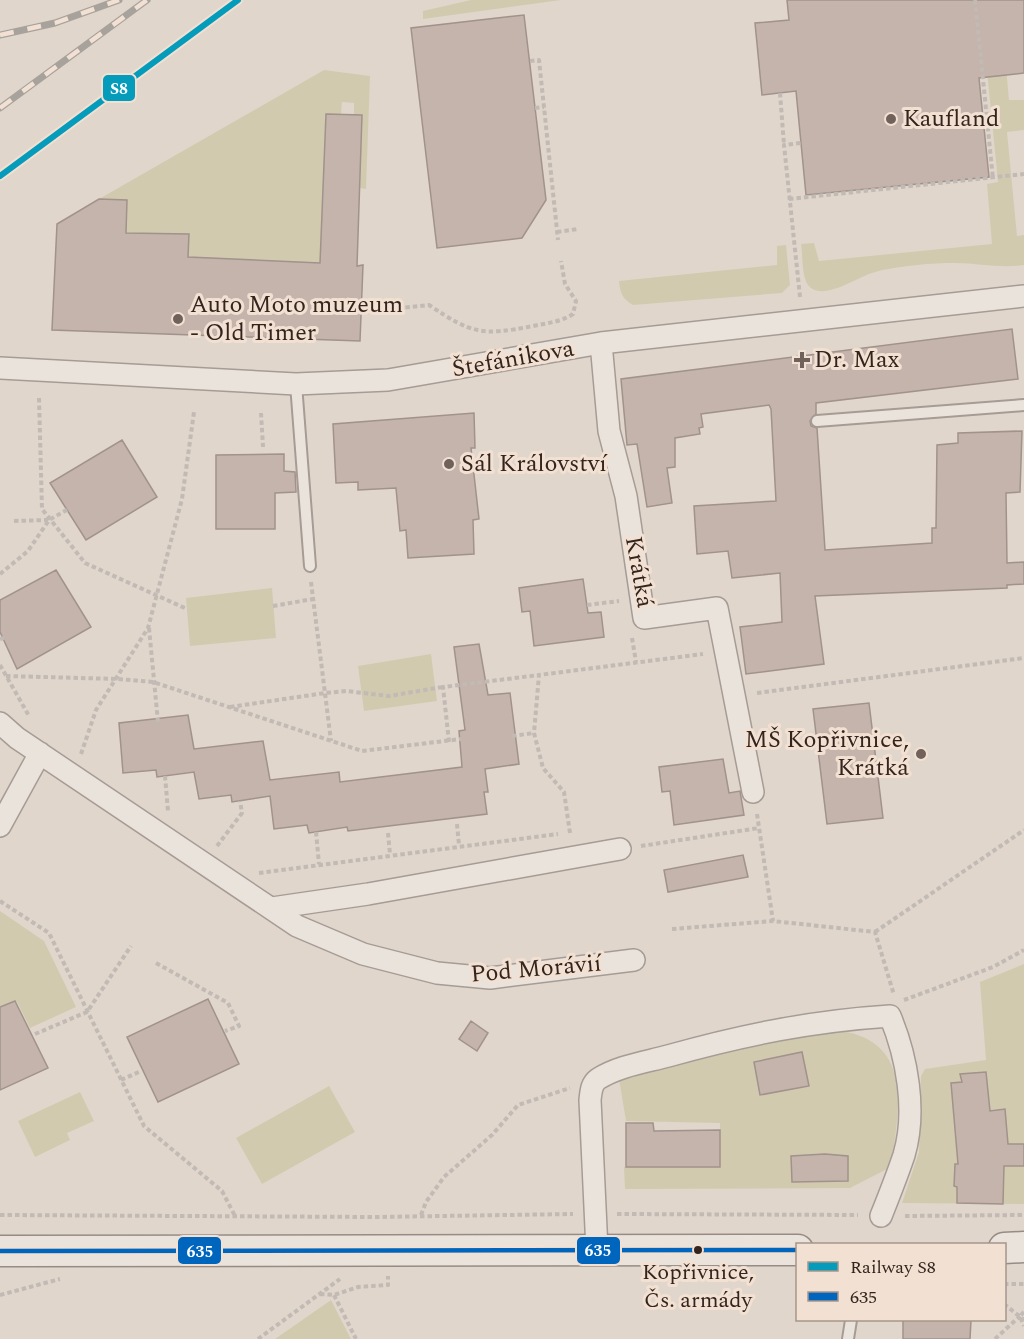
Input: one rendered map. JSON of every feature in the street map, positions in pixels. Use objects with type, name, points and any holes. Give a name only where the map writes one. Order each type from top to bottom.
[{"type":"main road","points":[[1006,1248],[1024,1247]]},
{"type":"main road","points":[[0,1251],[262,1252],[344,1262],[597,1250],[796,1250]]},
{"type":"street","name":"Štefánikova","points":[[0,368],[296,384],[388,380],[600,343],[1024,296]]},
{"type":"street","name":"Krátká","points":[[600,343],[609,431],[626,496],[644,618],[717,608],[753,792]]},
{"type":"street","name":"Pod Morávií","points":[[0,723],[40,753],[297,926],[328,941],[398,965],[437,973],[490,978],[634,960]]},
{"type":"street","points":[[0,826],[40,753]]},
{"type":"street","points":[[272,908],[368,894],[620,849]]},
{"type":"street","points":[[597,1250],[590,1100],[591,1088],[596,1081],[623,1068],[750,1033],[834,1019],[890,1016],[902,1045],[908,1086],[908,1117],[904,1153],[872,1216]]},
{"type":"lane","points":[[296,384],[310,566]]},
{"type":"lane","points":[[817,421],[1024,405]]},
{"type":"lane","points":[[848,1339],[851,1321]]},
{"type":"path","points":[[975,0],[993,178]]},
{"type":"path","points":[[530,61],[539,60],[558,240]]},
{"type":"path","points":[[780,93],[800,297]]},
{"type":"path","points":[[535,108],[544,107]]},
{"type":"path","points":[[784,145],[801,143]]},
{"type":"path","points":[[789,199],[1024,174]]},
{"type":"path","points":[[544,176],[551,175]]},
{"type":"path","points":[[557,232],[578,229]]},
{"type":"path","points":[[383,310],[429,305],[453,321],[486,333],[561,321],[573,314],[576,301],[565,284],[561,261]]},
{"type":"path","points":[[39,398],[42,509],[49,520],[85,563],[187,609]]},
{"type":"path","points":[[71,750],[80,757],[96,710],[118,679],[148,628],[182,499],[194,412]]},
{"type":"path","points":[[261,413],[263,447]]},
{"type":"path","points":[[0,574],[28,551],[49,520],[70,508]]},
{"type":"path","points":[[14,521],[49,520]]},
{"type":"path","points":[[310,566],[331,741]]},
{"type":"path","points":[[273,606],[313,599]]},
{"type":"path","points":[[148,628],[158,722]]},
{"type":"path","points":[[228,707],[346,691],[389,696],[726,651]]},
{"type":"path","points":[[736,696],[1024,658]]},
{"type":"path","points":[[0,665],[33,724]]},
{"type":"path","points":[[539,675],[534,733],[543,768],[564,792],[570,833]]},
{"type":"path","points":[[6,676],[153,682],[363,751],[461,739]]},
{"type":"path","points":[[443,687],[449,742]]},
{"type":"path","points":[[512,736],[534,733]]},
{"type":"path","points":[[159,810],[169,817],[165,776]]},
{"type":"path","points":[[216,848],[242,813],[240,801]]},
{"type":"path","points":[[758,816],[773,921]]},
{"type":"path","points":[[457,824],[459,845]]},
{"type":"path","points":[[620,849],[759,828]]},
{"type":"path","points":[[672,929],[773,921],[875,932],[1024,830]]},
{"type":"path","points":[[316,832],[318,864]]},
{"type":"path","points":[[256,874],[459,845],[581,832]]},
{"type":"path","points":[[388,833],[390,855]]},
{"type":"path","points":[[206,841],[224,853]]},
{"type":"path","points":[[0,901],[49,933],[144,1126],[222,1191],[235,1216]]},
{"type":"path","points":[[875,932],[883,950],[895,994]]},
{"type":"path","points":[[35,1034],[87,1012],[131,946]]},
{"type":"path","points":[[890,1016],[901,1002],[993,968],[1024,951]]},
{"type":"path","points":[[156,963],[228,1003],[239,1026],[225,1030]]},
{"type":"path","points":[[121,1080],[141,1071]]},
{"type":"path","points":[[421,1215],[426,1202],[444,1176],[492,1135],[518,1105],[596,1081]]},
{"type":"path","points":[[0,1215],[375,1217],[595,1214],[1024,1215]]},
{"type":"path","points":[[258,1339],[319,1294],[344,1262]]},
{"type":"path","points":[[319,1294],[334,1295],[358,1287],[388,1285],[388,1275]]},
{"type":"path","points":[[0,1295],[50,1283],[67,1276]]},
{"type":"path","points":[[1006,1284],[1024,1284]]},
{"type":"path","points":[[334,1295],[356,1339]]},
{"type":"path","points":[[1006,1305],[1024,1320]]},
{"type":"path","points":[[995,1339],[1024,1312]]},
{"type":"path","points":[[1020,1316],[1024,1326]]},
{"type":"shaded area","points":[[471,0],[561,0],[423,19],[423,11]]},
{"type":"shaded area","points":[[980,0],[1005,56],[1009,100],[1024,100],[1024,130],[1007,132],[1017,236],[1024,235],[1024,265],[950,263],[910,266],[872,273],[825,291],[811,288],[804,274],[801,244],[814,243],[819,261],[992,244],[987,184],[998,182]]},
{"type":"shaded area","points":[[324,70],[370,76],[366,189],[360,188],[362,115],[354,115],[354,103],[342,102],[341,114],[326,115],[320,263],[188,257],[189,234],[131,233],[130,252],[99,199]]},
{"type":"shaded area","points":[[786,245],[790,285],[782,293],[633,305],[624,298],[620,289],[619,281],[777,265],[777,246]]},
{"type":"shaded area","points":[[272,588],[276,638],[190,646],[186,598]]},
{"type":"shaded area","points":[[431,654],[437,701],[364,711],[358,666]]},
{"type":"shaded area","points":[[0,911],[44,941],[76,1007],[30,1028],[17,1002],[2,1007],[0,1010]]},
{"type":"shaded area","points":[[1024,964],[1024,1204],[902,1203],[919,1152],[921,1076],[925,1069],[986,1060],[980,982]]},
{"type":"shaded area","points":[[826,1029],[855,1034],[875,1044],[888,1058],[895,1076],[898,1096],[891,1167],[850,1188],[625,1189],[624,1167],[720,1167],[720,1123],[626,1121],[619,1079],[756,1044]]},
{"type":"shaded area","points":[[329,1086],[355,1132],[262,1184],[236,1138]]},
{"type":"shaded area","points":[[80,1092],[94,1121],[67,1133],[70,1140],[35,1157],[18,1121]]},
{"type":"shaded area","points":[[331,1300],[351,1339],[275,1339]]},
{"type":"building","name":"Kaufland","points":[[787,0],[1024,0],[1024,73],[979,78],[989,177],[806,195],[796,91],[762,95],[755,23],[789,20]]},
{"type":"building","points":[[524,15],[546,200],[522,238],[437,248],[411,28]]},
{"type":"building","points":[[326,114],[362,115],[357,266],[363,265],[360,341],[52,330],[57,224],[99,199],[127,200],[126,233],[189,234],[188,257],[320,263]]},
{"type":"building","points":[[1012,329],[1018,379],[816,403],[816,414],[810,421],[811,426],[817,428],[825,550],[932,543],[932,528],[936,528],[937,445],[958,443],[958,433],[1022,431],[1020,492],[1006,493],[1007,563],[1024,562],[1024,584],[1007,585],[1007,588],[815,596],[824,664],[746,674],[740,627],[782,622],[780,573],[732,578],[728,551],[697,554],[694,506],[776,501],[771,409],[769,405],[701,414],[703,427],[699,428],[700,434],[675,438],[675,467],[667,468],[672,503],[647,507],[637,444],[627,445],[621,379]]},
{"type":"building","points":[[474,413],[475,448],[471,448],[479,519],[473,520],[474,554],[408,558],[406,530],[400,531],[396,488],[358,490],[358,482],[336,483],[333,424]]},
{"type":"building","points":[[122,440],[157,497],[86,540],[50,483]]},
{"type":"building","points":[[284,454],[284,471],[295,472],[296,492],[275,493],[275,529],[216,529],[216,455]]},
{"type":"building","points":[[56,570],[91,627],[17,669],[0,632],[0,600]]},
{"type":"building","points":[[583,579],[588,613],[601,612],[604,637],[534,646],[530,611],[522,612],[519,588]]},
{"type":"building","points":[[479,644],[488,695],[510,693],[519,764],[485,769],[488,792],[484,792],[487,814],[348,831],[347,827],[309,833],[307,825],[274,829],[270,796],[232,802],[231,795],[199,799],[194,772],[157,777],[156,770],[123,773],[119,723],[188,715],[194,749],[263,741],[270,780],[339,772],[340,782],[462,767],[459,731],[465,730],[454,647]]},
{"type":"building","points":[[869,703],[883,818],[827,824],[813,709]]},
{"type":"building","points":[[723,759],[729,793],[740,791],[744,815],[674,825],[670,791],[662,792],[659,767]]},
{"type":"building","points":[[743,855],[748,877],[668,892],[664,870]]},
{"type":"building","points":[[208,999],[239,1064],[158,1102],[127,1037]]},
{"type":"building","points":[[15,1001],[48,1068],[0,1090],[0,1007]]},
{"type":"building","points":[[471,1021],[488,1033],[477,1051],[459,1039]]},
{"type":"building","points":[[802,1052],[809,1086],[760,1095],[754,1062]]},
{"type":"building","points":[[986,1072],[990,1111],[1005,1109],[1008,1144],[1024,1144],[1024,1166],[1004,1166],[1003,1204],[957,1203],[957,1187],[954,1186],[955,1164],[958,1164],[951,1083],[962,1082],[960,1074]]},
{"type":"building","points":[[626,1123],[653,1123],[654,1131],[720,1130],[720,1167],[626,1167]]},
{"type":"building","points":[[825,1154],[848,1156],[848,1181],[792,1182],[791,1156]]},
{"type":"building","points":[[903,1321],[971,1321],[970,1339],[903,1339]]},
{"type":"railway","points":[[0,35],[55,23],[119,0]]},
{"type":"railway","points":[[0,108],[147,0]]},
{"type":"rail line","name":"S8","points":[[0,176],[238,0]]},
{"type":"transit line","name":"635","points":[[0,1251],[796,1250]]},
{"type":"place","name":"Kaufland","points":[[891,119]]},
{"type":"place","name":"Auto Moto muzeum - Old Timer","points":[[178,319]]},
{"type":"place","name":"Dr. Max","points":[[802,360]]},
{"type":"place","name":"Sál Království","points":[[449,464]]},
{"type":"place","name":"MŠ Kopřivnice, Krátká","points":[[921,754]]},
{"type":"place","name":"Kopřivnice, Čs. armády","points":[[698,1250]]}]
